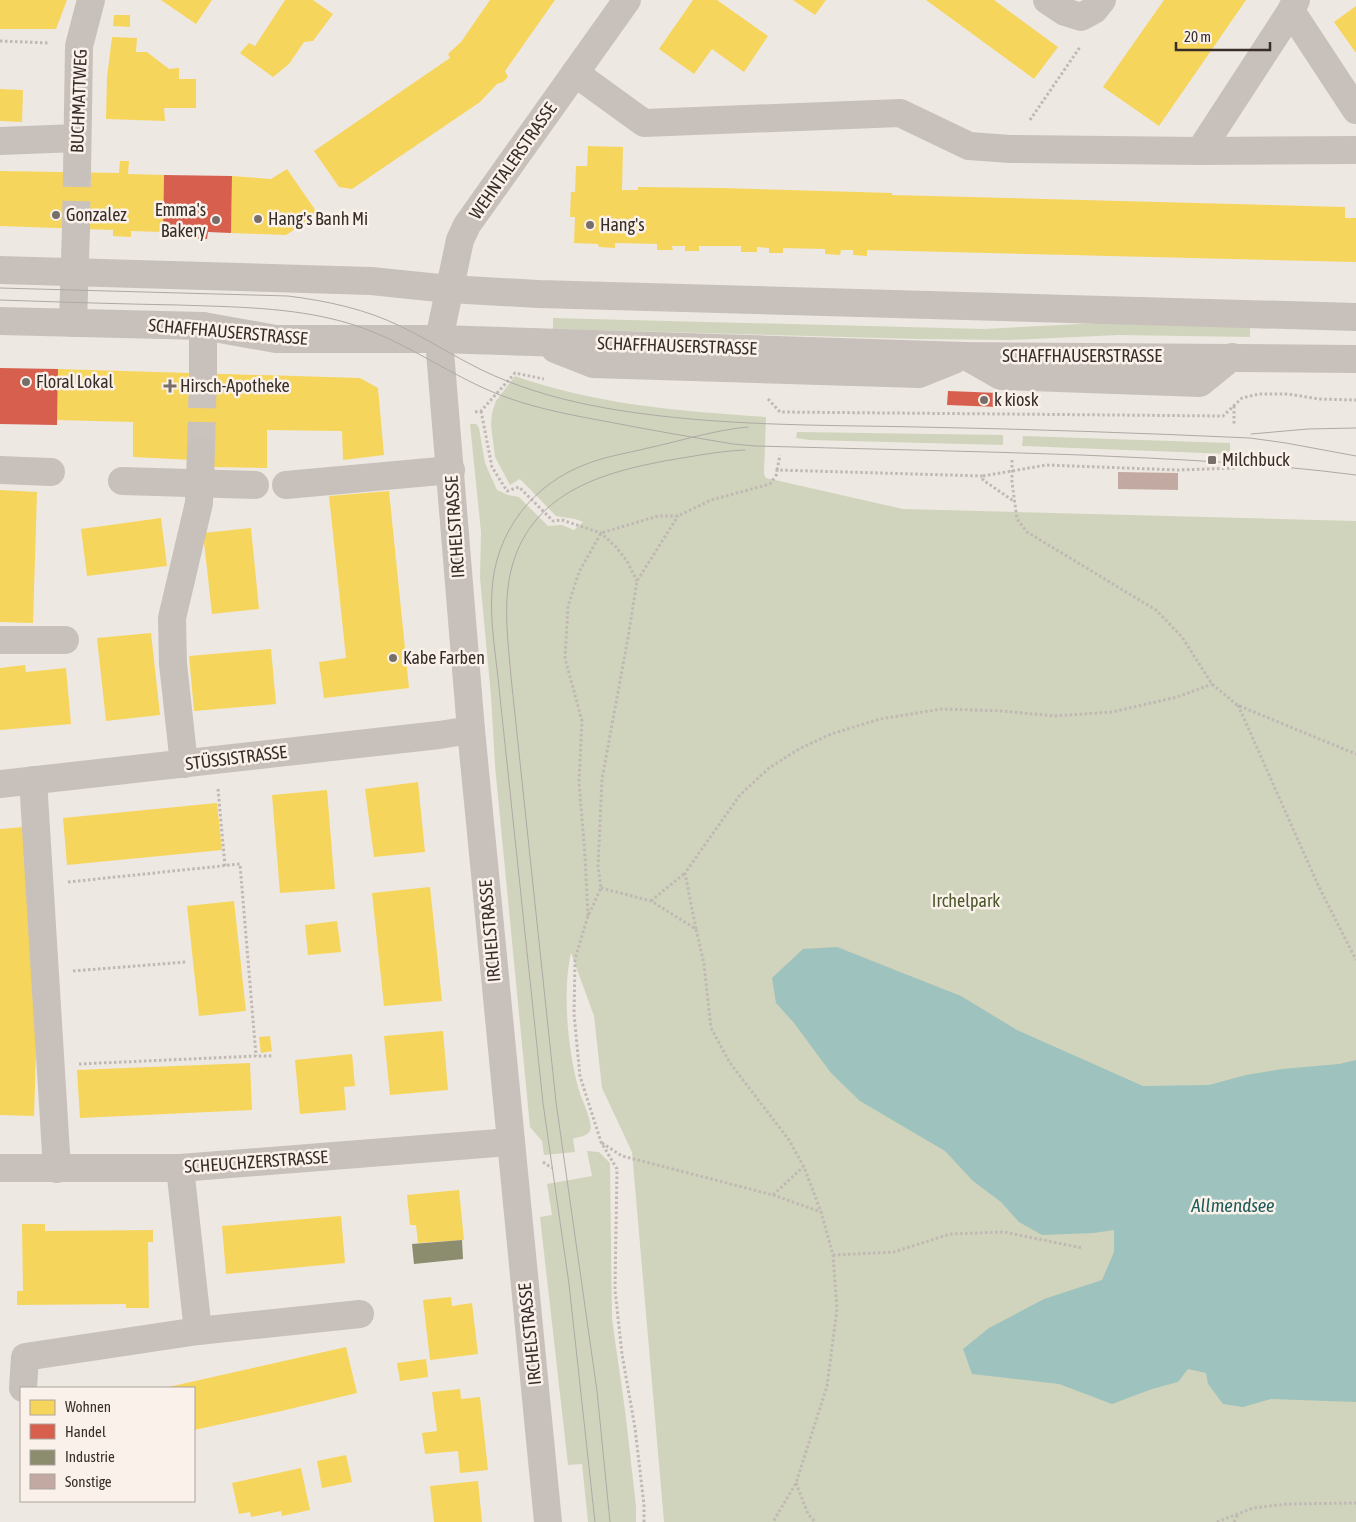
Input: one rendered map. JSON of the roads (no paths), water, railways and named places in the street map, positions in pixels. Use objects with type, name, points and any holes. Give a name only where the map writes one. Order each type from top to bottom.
[{"type":"street","name":"BUCHMATTWEG","points":[[77,173],[79,46],[91,0]]},
{"type":"street","name":"WEHNTALERSTRASSE","points":[[439,339],[460,240],[466,225],[627,0]]},
{"type":"street","points":[[1047,0],[1065,12],[1081,17],[1094,10],[1102,0]]},
{"type":"street","points":[[1200,151],[1293,6],[1356,110]]},
{"type":"street","points":[[575,73],[644,123],[900,114],[969,146],[1010,149],[1200,151],[1356,150]]},
{"type":"street","points":[[0,141],[77,138]]},
{"type":"street","points":[[74,323],[76,229]]},
{"type":"street","points":[[0,270],[371,281],[449,289],[538,294],[1356,317]]},
{"type":"street","name":"SCHAFFHAUSERSTRASSE","points":[[0,321],[203,326],[276,339],[439,339],[965,356],[1356,359]]},
{"type":"street","points":[[203,326],[203,373]]},
{"type":"street","name":"IRCHELSTRASSE","points":[[439,339],[471,730],[548,1522]]},
{"type":"street","points":[[184,764],[173,664],[172,618],[199,503],[201,450]]},
{"type":"street","points":[[0,470],[51,472]]},
{"type":"street","points":[[286,485],[451,470]]},
{"type":"street","points":[[122,481],[256,485]]},
{"type":"street","points":[[0,640],[65,640]]},
{"type":"street","name":"STÜSSISTRASSE","points":[[0,784],[471,730]]},
{"type":"street","points":[[33,780],[57,1169]]},
{"type":"street","name":"SCHEUCHZERSTRASSE","points":[[0,1168],[180,1168],[511,1142]]},
{"type":"street","points":[[180,1168],[198,1331]]},
{"type":"street","points":[[23,1387],[25,1357],[198,1331],[360,1314]]},
{"type":"water","name":"Allmendsee","points":[[837,947],[961,996],[1017,1030],[1143,1086],[1209,1085],[1246,1075],[1282,1069],[1339,1064],[1356,1060],[1356,1402],[1271,1399],[1243,1407],[1223,1404],[1208,1384],[1206,1373],[1188,1369],[1178,1382],[1152,1389],[1112,1404],[1059,1384],[972,1374],[963,1349],[989,1328],[1044,1299],[1102,1280],[1114,1252],[1114,1230],[1094,1233],[1042,1235],[1019,1222],[1001,1202],[973,1181],[945,1151],[860,1101],[831,1073],[794,1023],[776,1003],[772,978],[803,949]]},
{"type":"tunnel","points":[[76,229],[77,173]]},
{"type":"tunnel","points":[[201,450],[203,373]]},
{"type":"tram line","points":[[0,288],[288,296],[317,300],[374,315],[415,334],[480,369],[520,386],[575,402],[655,415],[768,424],[1043,430],[1250,438],[1356,456]]},
{"type":"tram line","points":[[0,300],[241,307],[304,313],[344,322],[384,336],[476,385],[523,403],[580,417],[733,444],[1150,458],[1253,464],[1356,475]]},
{"type":"tram line","points":[[595,1522],[569,1284],[543,1103],[494,646],[492,591],[495,569],[509,530],[521,512],[534,497],[551,483],[569,472],[611,456],[710,433],[748,427]]},
{"type":"tram line","points":[[1251,434],[1308,429],[1356,428]]},
{"type":"tram line","points":[[610,1522],[597,1391],[556,1102],[511,677],[507,634],[508,591],[513,563],[523,538],[538,518],[555,502],[575,489],[597,479],[645,465],[726,451],[745,450]]},
{"type":"place","name":"Gonzalez","points":[[56,215]]},
{"type":"place","name":"Hang's Banh Mi","points":[[258,219]]},
{"type":"place","name":"Emma's Bakery","points":[[216,220]]},
{"type":"place","name":"Hang's","points":[[590,225]]},
{"type":"place","name":"Floral Lokal","points":[[26,382]]},
{"type":"place","name":"Hirsch-Apotheke","points":[[170,386]]},
{"type":"place","name":"k kiosk","points":[[984,400]]},
{"type":"place","name":"Milchbuck","points":[[1212,460]]},
{"type":"place","name":"Kabe Farben","points":[[393,658]]},
{"type":"park label","name":"Irchelpark","points":[[966,901]]}]
